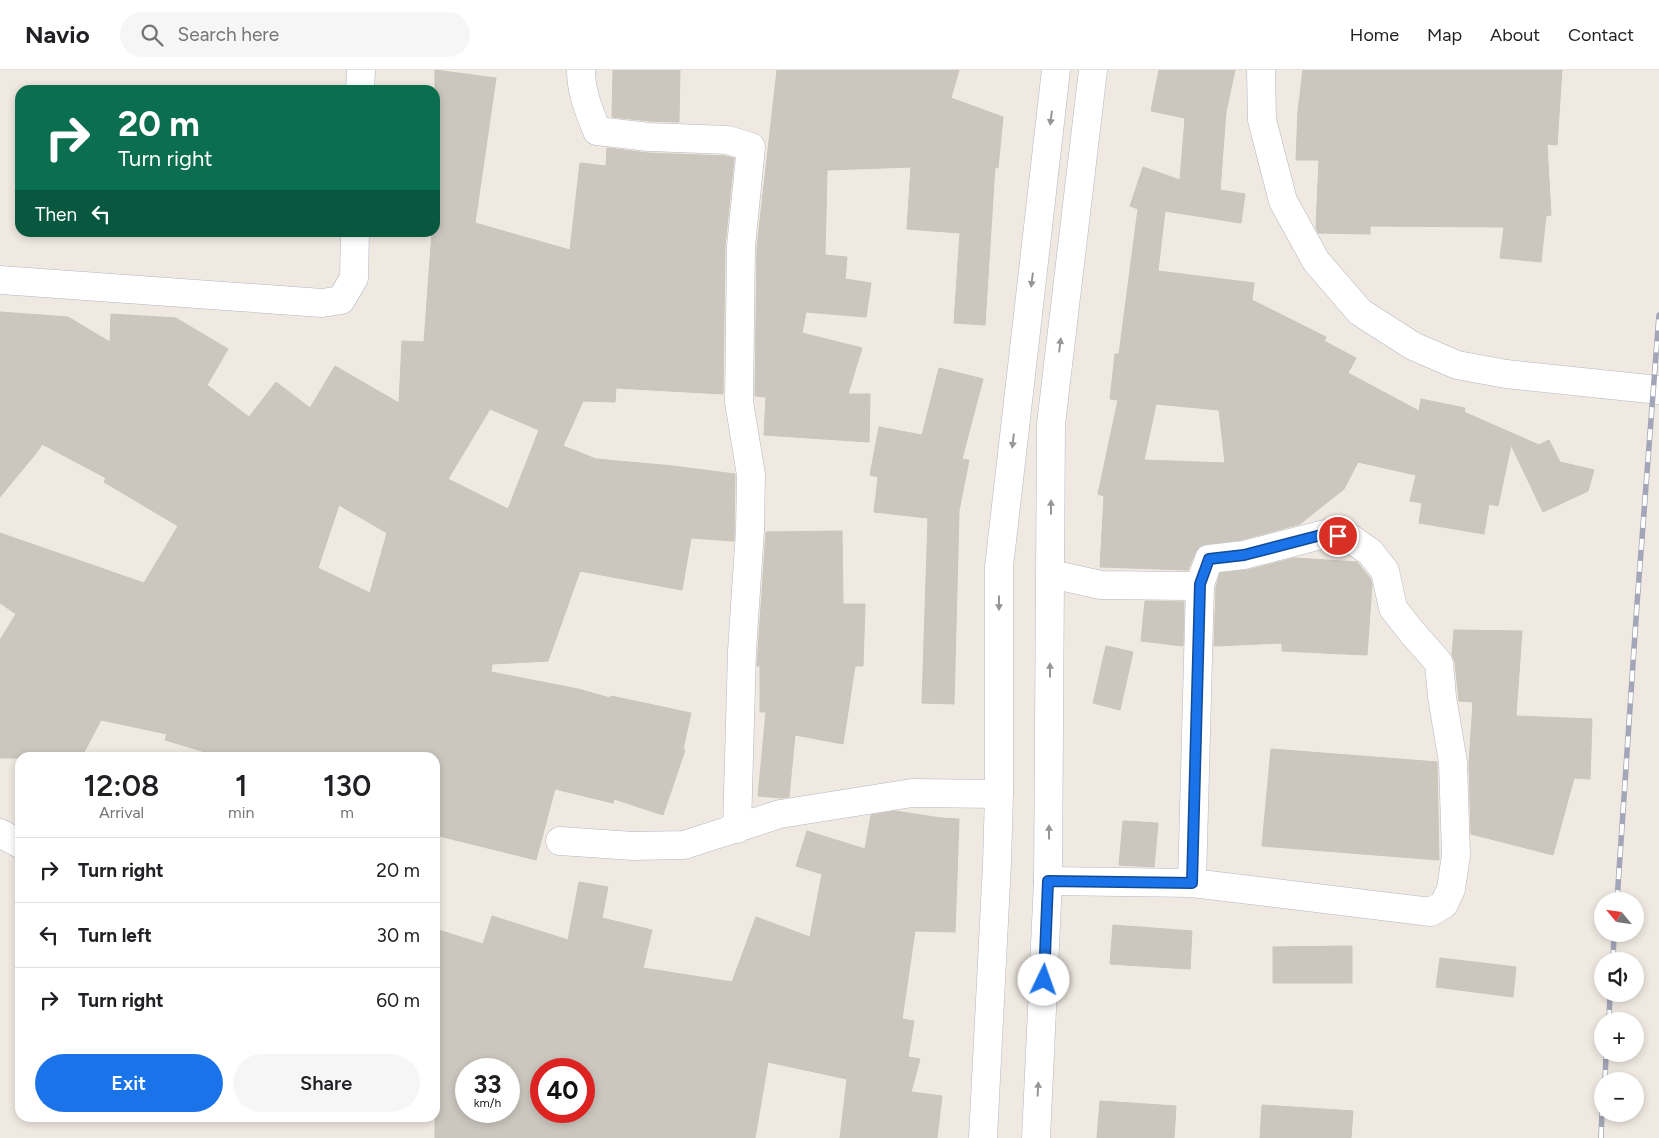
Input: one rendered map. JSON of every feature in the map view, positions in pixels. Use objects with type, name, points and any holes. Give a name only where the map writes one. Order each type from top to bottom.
[{"type":"street","points":[[360,70],[360,85]]},
{"type":"street","points":[[581,70],[585,99],[597,131],[649,137],[728,140],[751,147],[741,246],[739,402],[751,475],[750,530],[742,651],[737,829]]},
{"type":"street","points":[[983,1138],[999,794],[999,567],[1056,70]]},
{"type":"street","points":[[1036,1138],[1048,881],[1051,424],[1093,70]]},
{"type":"street","points":[[1261,70],[1262,120],[1283,201],[1316,261],[1360,312],[1413,346],[1457,364],[1506,374],[1659,390]]},
{"type":"street","points":[[0,280],[322,303],[340,300],[354,278],[355,237]]},
{"type":"street","points":[[1048,881],[1192,883],[1431,912],[1444,904],[1451,889],[1456,855],[1454,762],[1442,697],[1440,663],[1393,608],[1385,571],[1370,552],[1350,538],[1325,534],[1244,555],[1209,559],[1200,584],[1192,883]]},
{"type":"street","points":[[1051,574],[1101,585],[1187,586],[1200,584]]},
{"type":"street","points":[[560,841],[633,846],[684,845],[780,814],[912,793],[999,794]]},
{"type":"street","points":[[0,833],[15,841]]},
{"type":"building","points":[[435,70],[496,78],[475,223],[570,250],[580,163],[606,166],[607,148],[648,153],[734,158],[725,246],[723,394],[616,388],[615,402],[583,401],[563,446],[596,459],[735,474],[734,541],[691,538],[682,590],[580,571],[548,661],[492,664],[491,672],[578,689],[610,698],[611,696],[691,713],[683,749],[685,750],[663,815],[614,799],[613,803],[555,789],[536,860],[440,836],[440,752],[205,752],[165,740],[167,734],[101,720],[84,752],[15,752],[15,758],[0,758],[0,640],[16,614],[0,603],[0,533],[144,583],[178,526],[104,482],[106,478],[42,444],[0,497],[0,312],[68,317],[110,342],[111,314],[176,318],[228,349],[207,385],[249,417],[276,382],[310,408],[335,366],[399,403],[402,341],[424,342],[432,237],[440,237],[440,85],[435,85]],"holes":[[[490,409],[539,430],[508,509],[448,479]],[[339,505],[387,533],[370,593],[318,568]]]},
{"type":"building","points":[[613,70],[680,70],[679,122],[612,117]]},
{"type":"building","points":[[777,70],[959,70],[951,98],[1003,117],[998,168],[995,167],[985,325],[954,323],[960,233],[907,229],[911,167],[827,170],[825,255],[847,257],[845,279],[871,283],[866,317],[806,312],[802,333],[862,348],[848,394],[870,394],[869,442],[764,435],[766,397],[755,396],[757,247]]},
{"type":"building","points":[[1159,70],[1235,70],[1226,112],[1220,190],[1245,194],[1241,223],[1165,211],[1158,271],[1254,283],[1252,300],[1326,337],[1324,341],[1356,358],[1348,373],[1419,411],[1421,399],[1465,408],[1464,412],[1539,445],[1549,440],[1560,462],[1594,470],[1588,491],[1543,512],[1511,445],[1498,506],[1489,504],[1484,534],[1419,523],[1422,503],[1410,501],[1416,475],[1358,462],[1344,489],[1300,524],[1241,540],[1200,546],[1188,570],[1100,567],[1104,496],[1098,494],[1118,400],[1110,399],[1115,354],[1119,354],[1138,209],[1130,206],[1143,167],[1180,180],[1185,118],[1151,111]],"holes":[[[1156,404],[1219,410],[1225,463],[1144,460]]]},
{"type":"building","points":[[1303,70],[1562,70],[1557,145],[1547,144],[1551,215],[1546,216],[1541,262],[1500,258],[1504,227],[1370,226],[1370,234],[1318,233],[1316,228],[1319,160],[1296,160],[1298,111]]},
{"type":"building","points":[[939,368],[983,379],[962,459],[969,460],[959,511],[954,704],[922,703],[928,518],[874,512],[878,477],[870,475],[879,427],[922,435]]},
{"type":"building","points":[[842,531],[843,604],[865,604],[863,666],[855,666],[843,744],[795,735],[789,797],[758,796],[766,712],[760,712],[760,666],[757,666],[766,532]]},
{"type":"building","points":[[1294,558],[1357,562],[1370,578],[1372,584],[1367,655],[1282,651],[1282,643],[1214,646],[1216,587],[1220,573],[1248,570]]},
{"type":"building","points":[[1145,601],[1184,602],[1183,646],[1141,641]]},
{"type":"building","points":[[1454,630],[1522,631],[1516,716],[1592,719],[1590,779],[1574,778],[1553,855],[1471,834],[1469,764],[1473,702],[1459,701],[1455,662],[1452,655]]},
{"type":"building","points":[[1106,646],[1133,652],[1120,710],[1093,703]]},
{"type":"building","points":[[1271,749],[1437,762],[1439,860],[1262,846]]},
{"type":"building","points":[[895,811],[959,819],[955,932],[915,931],[902,1019],[914,1021],[908,1057],[920,1059],[911,1092],[942,1096],[937,1138],[840,1138],[847,1079],[768,1062],[755,1138],[435,1138],[435,1122],[440,1122],[440,931],[483,944],[492,916],[568,940],[579,882],[608,887],[602,918],[652,930],[643,968],[732,982],[756,917],[810,937],[822,874],[796,866],[807,831],[865,849],[871,815]]},
{"type":"building","points":[[1123,821],[1158,823],[1154,867],[1119,865]]},
{"type":"building","points":[[1113,925],[1192,931],[1190,969],[1110,964]]},
{"type":"building","points":[[1352,946],[1352,983],[1273,983],[1273,947]]},
{"type":"building","points":[[1440,958],[1516,967],[1513,997],[1436,987]]},
{"type":"building","points":[[1100,1101],[1176,1106],[1174,1138],[1097,1138]]},
{"type":"building","points":[[1262,1105],[1353,1111],[1351,1138],[1260,1138]]},
{"type":"railway","points":[[1618,892],[1659,315]]},
{"type":"railway","points":[[1613,952],[1614,942]]},
{"type":"railway","points":[[1609,1012],[1610,1002]]},
{"type":"railway","points":[[1605,1072],[1606,1062]]},
{"type":"railway","points":[[1601,1138],[1602,1122]]},
{"type":"route","points":[[1044,980],[1048,881],[1192,883],[1200,584],[1209,559],[1244,555],[1325,534],[1338,536]]}]
